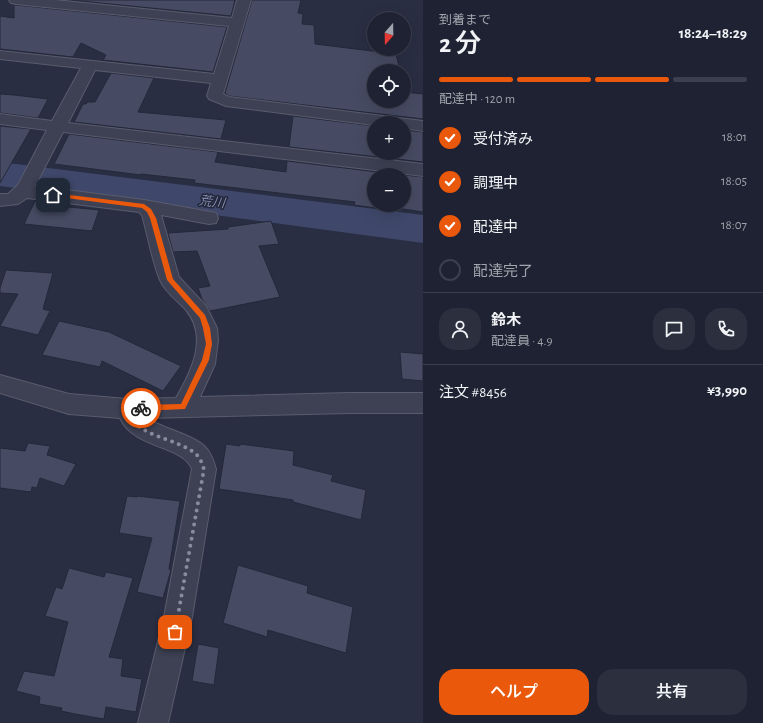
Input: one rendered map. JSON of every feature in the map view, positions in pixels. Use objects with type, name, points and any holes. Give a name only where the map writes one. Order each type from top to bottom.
[{"type":"street","points":[[16,0],[237,23]]},
{"type":"street","points":[[244,0],[215,96],[226,102],[367,119]]},
{"type":"street","points":[[0,55],[220,79]]},
{"type":"street","points":[[0,200],[10,201],[15,199],[23,191],[59,126],[90,65]]},
{"type":"street","points":[[0,119],[196,144],[423,170]]},
{"type":"street","points":[[411,125],[423,126]]},
{"type":"street","points":[[23,191],[144,206],[209,218]]},
{"type":"street","points":[[144,206],[151,213],[170,280],[176,289],[194,306],[202,317],[206,328],[209,344],[205,360],[183,407]]},
{"type":"street","points":[[0,384],[68,404],[127,409],[349,403],[423,404]]},
{"type":"street","points":[[127,409],[134,422],[142,428],[176,443],[197,455],[201,460],[204,469],[178,617],[152,723]]},
{"type":"building","points":[[70,0],[235,0],[231,16]]},
{"type":"building","points":[[252,0],[301,0],[298,13],[303,14],[302,24],[314,25],[315,44],[367,50],[367,56],[396,56],[398,64],[367,64],[367,108],[411,108],[411,93],[423,94],[423,119],[411,118],[411,116],[398,116],[229,96],[225,93]]},
{"type":"building","points":[[14,5],[227,27],[213,72],[103,60],[106,55],[81,43],[73,57],[0,49],[0,16],[14,18]]},
{"type":"building","points":[[111,73],[154,78],[138,112],[226,120],[221,139],[74,122],[83,104],[95,102]]},
{"type":"building","points":[[0,94],[48,99],[38,118],[0,113]]},
{"type":"building","points":[[293,116],[367,125],[367,156],[289,147]]},
{"type":"building","points":[[0,126],[31,129],[0,183]]},
{"type":"building","points":[[411,131],[423,132],[423,162],[405,160],[411,160]]},
{"type":"building","points":[[69,134],[218,152],[215,162],[286,172],[287,161],[367,171],[367,207],[354,205],[355,202],[194,183],[195,180],[54,164]]},
{"type":"building","points":[[411,176],[423,177],[423,212],[411,210]]},
{"type":"building","points":[[35,201],[60,205],[59,206],[99,210],[92,231],[24,224]]},
{"type":"building","points":[[271,221],[279,244],[259,246],[280,297],[210,311],[202,299],[198,288],[210,286],[197,251],[173,252],[168,233],[228,229],[228,227]]},
{"type":"building","points":[[6,270],[53,273],[43,309],[50,311],[38,335],[0,326],[18,294],[0,293],[0,288]]},
{"type":"building","points":[[59,321],[109,332],[181,366],[163,391],[102,361],[100,367],[42,355]]},
{"type":"building","points":[[400,352],[423,354],[423,381],[402,379]]},
{"type":"building","points":[[28,443],[50,446],[47,455],[76,464],[64,486],[40,478],[37,488],[32,487],[31,492],[0,488],[0,448],[25,451]]},
{"type":"building","points":[[226,444],[240,446],[240,444],[294,451],[293,465],[333,475],[331,481],[366,490],[361,520],[293,502],[293,500],[219,489]]},
{"type":"building","points":[[127,496],[180,501],[169,569],[171,570],[163,598],[137,592],[152,538],[119,533]]},
{"type":"building","points":[[238,565],[308,586],[307,593],[353,607],[346,653],[268,630],[267,637],[223,623]]},
{"type":"building","points":[[69,568],[104,577],[106,572],[133,578],[109,657],[123,659],[121,676],[142,679],[136,712],[106,707],[104,719],[75,714],[61,711],[62,708],[39,704],[40,697],[16,691],[24,671],[54,676],[68,622],[45,616],[56,587],[62,589]]},
{"type":"building","points":[[198,644],[219,648],[214,685],[192,681]]},
{"type":"waterway","name":"荒川","points":[[0,174],[423,229]]},
{"type":"way so far","points":[[141,408],[127,409],[128,414],[134,422],[142,428],[193,452],[201,460],[204,469],[175,632]]},
{"type":"route","points":[[53,195],[144,206],[149,210],[153,218],[170,280],[176,289],[194,306],[202,317],[209,344],[205,360],[183,407],[141,408]]}]
